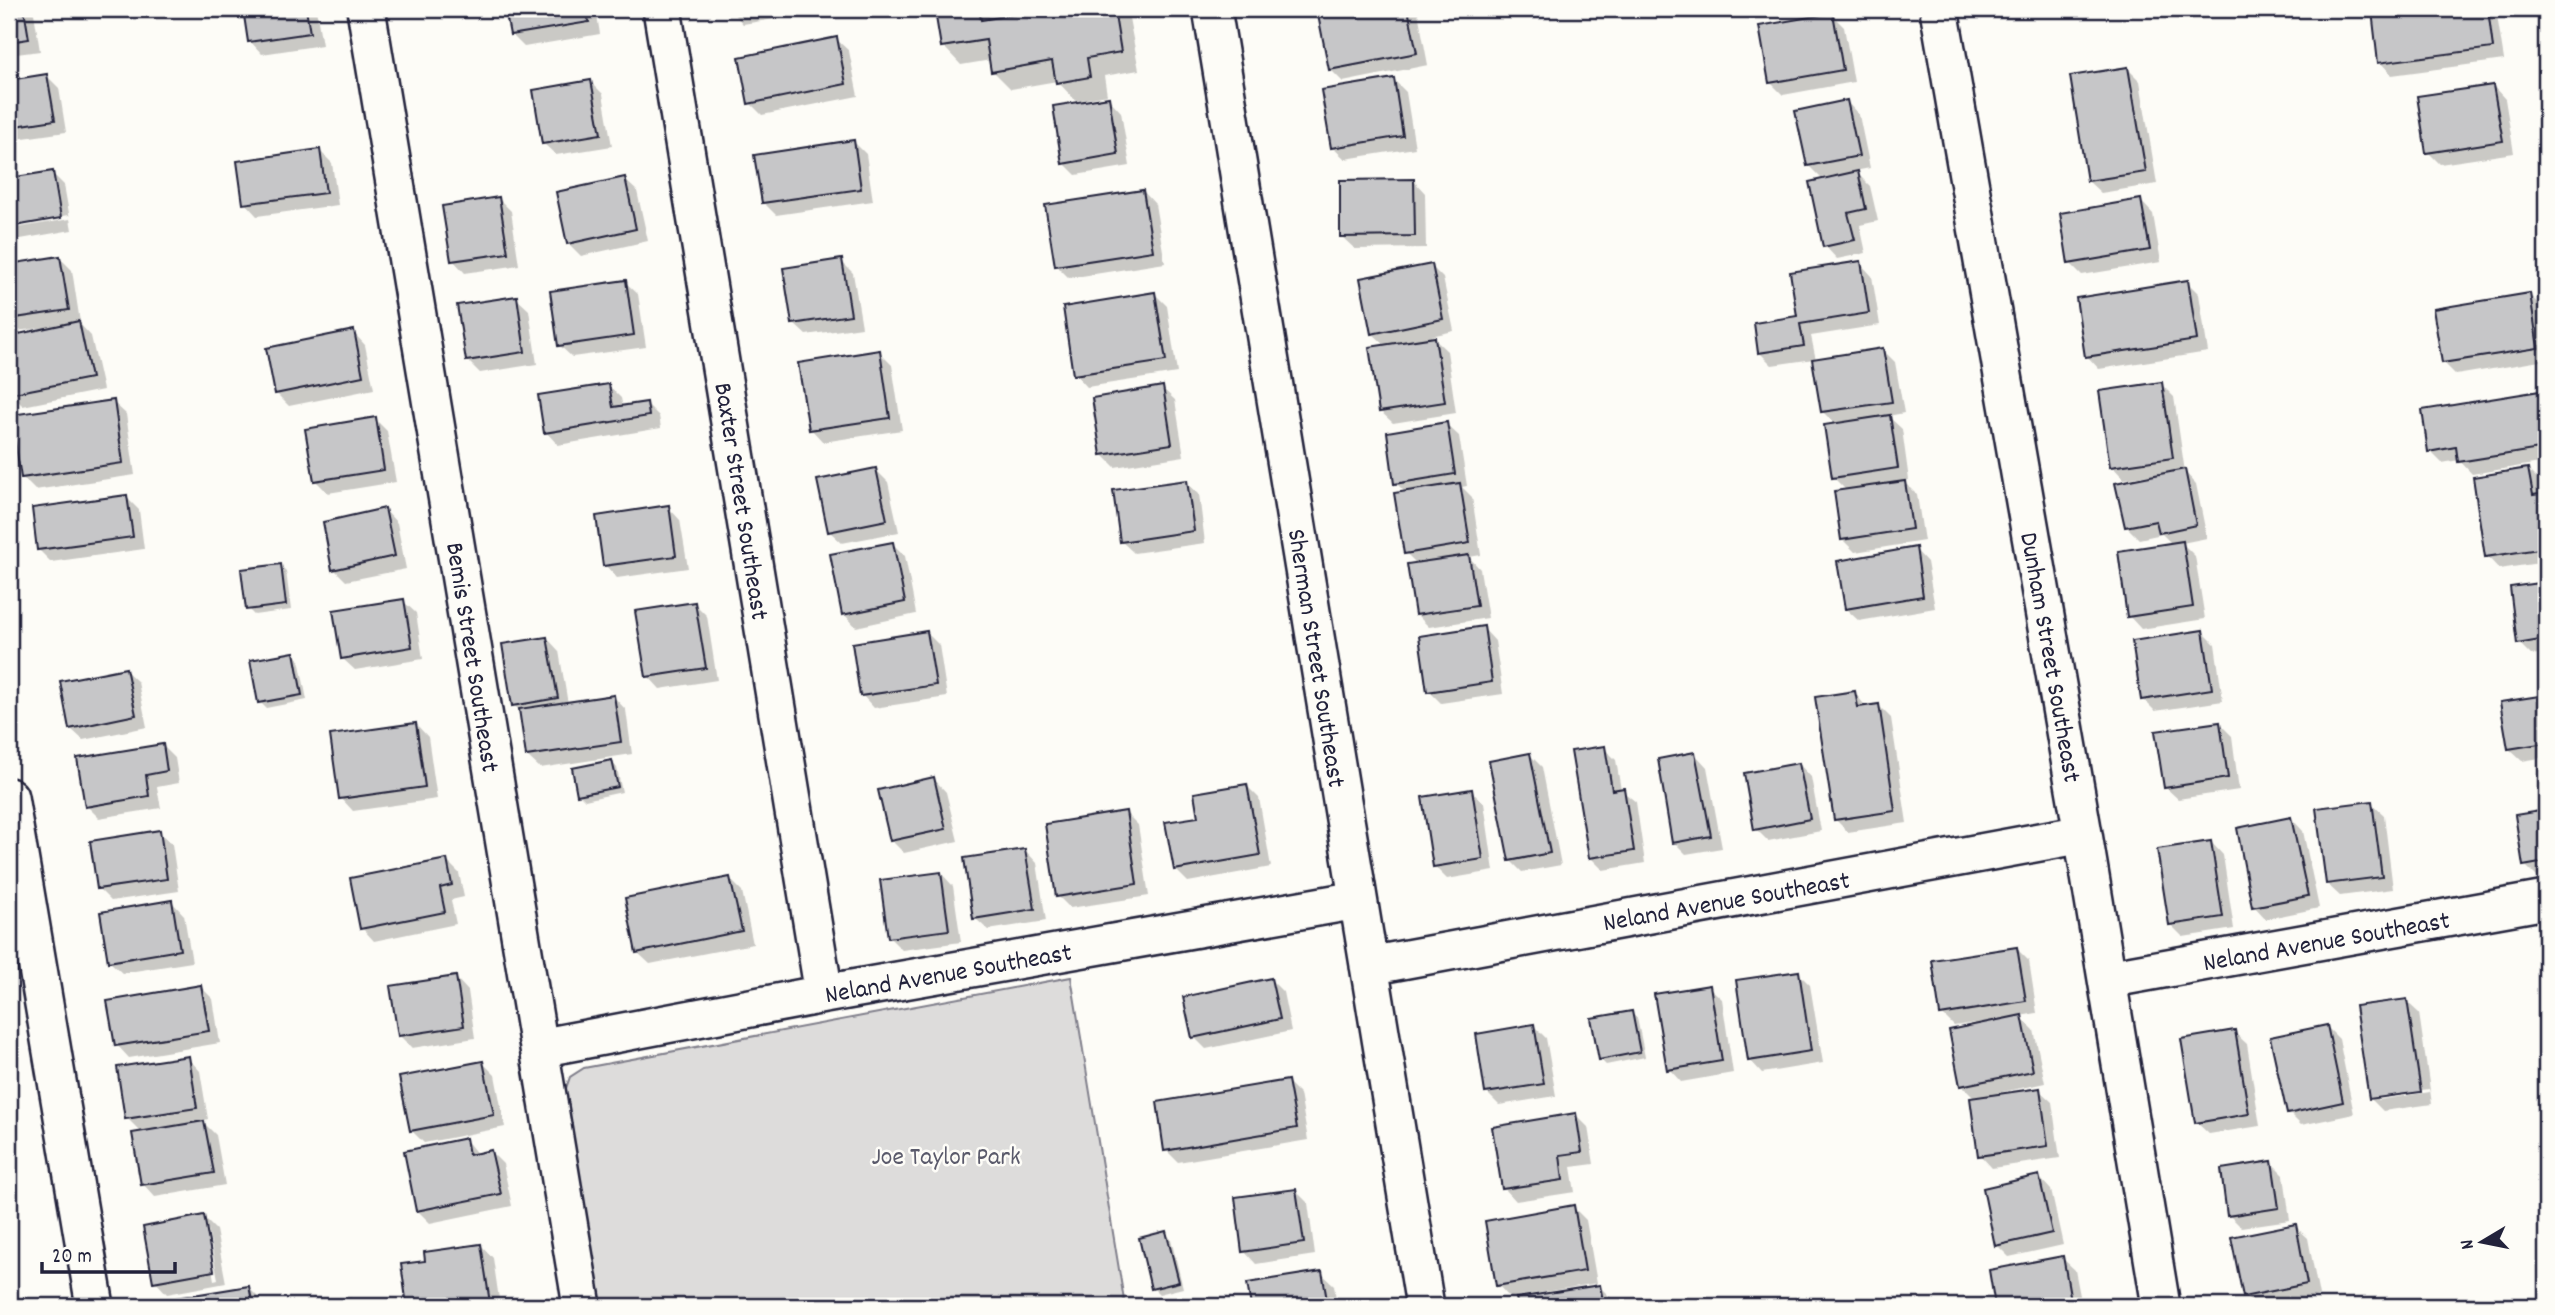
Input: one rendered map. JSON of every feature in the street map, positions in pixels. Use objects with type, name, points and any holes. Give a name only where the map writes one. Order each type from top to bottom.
[{"type":"street","name":"Bemis Street Southeast","points":[[366,9],[582,1306]]},
{"type":"street","name":"Baxter Street Southeast","points":[[662,9],[824,994]]},
{"type":"street","name":"Sherman Street Southeast","points":[[1212,9],[1425,1306]]},
{"type":"street","name":"Dunham Street Southeast","points":[[1939,9],[2083,834],[2161,1306]]},
{"type":"street","points":[[10,815],[94,1306]]},
{"type":"street","name":"Neland Avenue Southeast","points":[[1369,965],[2083,834]]},
{"type":"street","name":"Neland Avenue Southeast","points":[[539,1048],[824,994],[1357,900]]},
{"type":"street","name":"Neland Avenue Southeast","points":[[2107,979],[2546,900]]},
{"type":"green space","name":"Joe Taylor Park","points":[[1071,977],[1125,1306],[601,1306],[565,1091],[570,1077],[584,1068]]},
{"type":"building","points":[[9,9],[24,9],[29,39],[9,42]]},
{"type":"building","points":[[243,9],[306,9],[310,33],[248,42]]},
{"type":"building","points":[[505,9],[586,9],[589,22],[510,35]]},
{"type":"building","points":[[979,9],[981,20],[1048,9],[1114,9],[1121,52],[1087,58],[1090,77],[1056,83],[1052,61],[991,72],[986,40],[941,47],[935,11]]},
{"type":"building","points":[[1348,9],[1408,9],[1417,53],[1329,70],[1318,15]]},
{"type":"building","points":[[2488,9],[2493,48],[2378,63],[2372,11]]},
{"type":"building","points":[[1833,13],[1843,70],[1769,83],[1759,26]]},
{"type":"building","points":[[837,37],[846,84],[748,104],[739,57]]},
{"type":"building","points":[[2128,67],[2146,172],[2087,181],[2070,76]]},
{"type":"building","points":[[47,74],[55,120],[9,127],[9,80]]},
{"type":"building","points":[[1394,78],[1403,136],[1331,148],[1321,90]]},
{"type":"building","points":[[591,80],[601,134],[542,144],[533,90]]},
{"type":"building","points":[[2493,85],[2503,141],[2426,153],[2417,96]]},
{"type":"building","points":[[1109,97],[1118,154],[1062,164],[1053,106]]},
{"type":"building","points":[[1847,100],[1859,156],[1807,166],[1795,111]]},
{"type":"building","points":[[854,140],[861,189],[762,203],[754,155]]},
{"type":"building","points":[[320,149],[326,193],[243,204],[237,161]]},
{"type":"building","points":[[53,171],[61,218],[9,227],[9,178]]},
{"type":"building","points":[[1858,171],[1866,209],[1848,213],[1855,240],[1823,247],[1809,182]]},
{"type":"building","points":[[625,177],[636,229],[567,244],[556,192]]},
{"type":"building","points":[[1414,179],[1415,236],[1340,237],[1340,180]]},
{"type":"building","points":[[1143,190],[1153,251],[1055,266],[1045,205]]},
{"type":"building","points":[[499,197],[508,253],[451,261],[442,206]]},
{"type":"building","points":[[2141,199],[2150,250],[2068,264],[2060,213]]},
{"type":"building","points":[[60,256],[69,310],[9,319],[9,264]]},
{"type":"building","points":[[842,259],[851,315],[792,324],[783,268]]},
{"type":"building","points":[[1861,261],[1869,313],[1800,324],[1804,346],[1758,353],[1754,323],[1797,316],[1790,272]]},
{"type":"building","points":[[1432,264],[1443,319],[1371,334],[1360,278]]},
{"type":"building","points":[[626,280],[634,335],[558,346],[550,291]]},
{"type":"building","points":[[2188,280],[2197,340],[2085,357],[2076,298]]},
{"type":"building","points":[[1155,292],[1166,361],[1073,375],[1063,307]]},
{"type":"building","points":[[2530,293],[2538,348],[2442,363],[2433,309]]},
{"type":"building","points":[[517,296],[525,352],[466,361],[457,305]]},
{"type":"building","points":[[79,321],[91,378],[9,394],[9,336]]},
{"type":"building","points":[[354,330],[363,376],[275,394],[266,348]]},
{"type":"building","points":[[1435,337],[1445,402],[1379,412],[1369,347]]},
{"type":"building","points":[[1883,348],[1892,402],[1821,412],[1812,359]]},
{"type":"building","points":[[880,350],[890,418],[809,430],[798,363]]},
{"type":"building","points":[[2162,382],[2173,458],[2110,467],[2099,391]]},
{"type":"building","points":[[609,384],[613,407],[647,402],[649,416],[544,433],[538,395]]},
{"type":"building","points":[[1163,386],[1172,444],[1101,455],[1092,398]]},
{"type":"building","points":[[2546,390],[2546,448],[2458,462],[2456,447],[2428,452],[2422,410]]},
{"type":"building","points":[[114,400],[123,463],[21,478],[11,415]]},
{"type":"building","points":[[1890,415],[1898,468],[1832,478],[1824,425]]},
{"type":"building","points":[[376,417],[384,470],[314,481],[305,429]]},
{"type":"building","points":[[1447,422],[1455,474],[1394,484],[1387,432]]},
{"type":"building","points":[[876,468],[887,520],[828,532],[817,480]]},
{"type":"building","points":[[2528,468],[2533,495],[2546,493],[2546,548],[2485,557],[2473,477]]},
{"type":"building","points":[[2185,469],[2196,525],[2159,533],[2156,521],[2125,527],[2115,483]]},
{"type":"building","points":[[1187,480],[1194,531],[1120,542],[1113,490]]},
{"type":"building","points":[[1905,481],[1912,529],[1841,540],[1834,491]]},
{"type":"building","points":[[1460,483],[1470,543],[1404,554],[1394,493]]},
{"type":"building","points":[[127,495],[133,537],[37,550],[32,508]]},
{"type":"building","points":[[669,505],[676,556],[603,566],[596,516]]},
{"type":"building","points":[[385,508],[395,556],[332,570],[323,522]]},
{"type":"building","points":[[2183,541],[2193,607],[2127,617],[2118,551]]},
{"type":"building","points":[[893,542],[905,602],[842,615],[830,554]]},
{"type":"building","points":[[1916,547],[1923,596],[1845,609],[1837,561]]},
{"type":"building","points":[[1469,555],[1477,606],[1415,615],[1407,564]]},
{"type":"building","points":[[281,564],[286,605],[246,610],[241,569]]},
{"type":"building","points":[[2546,582],[2546,639],[2517,644],[2510,587]]},
{"type":"building","points":[[404,599],[412,647],[341,659],[333,610]]},
{"type":"building","points":[[695,602],[706,668],[646,677],[635,611]]},
{"type":"building","points":[[1484,626],[1492,682],[1427,692],[1419,636]]},
{"type":"building","points":[[2203,630],[2212,689],[2141,700],[2132,641]]},
{"type":"building","points":[[927,631],[936,685],[860,696],[852,643]]},
{"type":"building","points":[[547,637],[558,698],[512,706],[502,644]]},
{"type":"building","points":[[294,652],[302,695],[258,703],[250,660]]},
{"type":"building","points":[[126,668],[136,715],[69,729],[60,681]]},
{"type":"building","points":[[1855,691],[1858,707],[1879,704],[1895,811],[1834,820],[1815,697]]},
{"type":"building","points":[[614,695],[621,742],[526,756],[519,709]]},
{"type":"building","points":[[2546,695],[2546,743],[2508,749],[2500,702]]},
{"type":"building","points":[[2220,722],[2228,778],[2164,788],[2155,731]]},
{"type":"building","points":[[416,723],[425,787],[339,799],[330,735]]},
{"type":"building","points":[[163,744],[167,771],[146,775],[149,796],[85,807],[77,758]]},
{"type":"building","points":[[1605,746],[1612,790],[1624,788],[1634,851],[1589,858],[1571,751]]},
{"type":"building","points":[[1695,752],[1711,836],[1672,843],[1658,759]]},
{"type":"building","points":[[1530,753],[1550,853],[1509,861],[1489,761]]},
{"type":"building","points":[[612,760],[618,787],[577,795],[572,768]]},
{"type":"building","points":[[1799,763],[1810,819],[1754,830],[1744,773]]},
{"type":"building","points":[[934,777],[946,829],[890,841],[878,790]]},
{"type":"building","points":[[1247,784],[1260,855],[1174,870],[1165,822],[1198,817],[1194,793]]},
{"type":"building","points":[[1472,789],[1483,859],[1433,867],[1422,797]]},
{"type":"building","points":[[2372,801],[2382,877],[2326,884],[2316,808]]},
{"type":"building","points":[[2546,810],[2546,862],[2523,866],[2515,815]]},
{"type":"building","points":[[1126,811],[1137,884],[1056,897],[1045,824]]},
{"type":"building","points":[[2291,817],[2308,896],[2252,907],[2237,828]]},
{"type":"building","points":[[160,830],[167,879],[97,889],[90,841]]},
{"type":"building","points":[[2211,841],[2223,917],[2169,925],[2157,849]]},
{"type":"building","points":[[1025,849],[1035,909],[973,919],[964,858]]},
{"type":"building","points":[[447,859],[452,885],[440,888],[445,912],[360,929],[350,878]]},
{"type":"building","points":[[941,872],[949,930],[888,938],[880,880]]},
{"type":"building","points":[[730,877],[742,931],[636,953],[625,898]]},
{"type":"building","points":[[172,900],[180,950],[108,962],[100,912]]},
{"type":"building","points":[[2017,947],[2026,1001],[1940,1015],[1932,960]]},
{"type":"building","points":[[1799,971],[1811,1051],[1748,1061],[1736,980]]},
{"type":"building","points":[[456,976],[464,1026],[398,1036],[390,986]]},
{"type":"building","points":[[1271,978],[1280,1019],[1192,1038],[1183,997]]},
{"type":"building","points":[[201,985],[209,1031],[115,1046],[107,1001]]},
{"type":"building","points":[[1710,985],[1722,1061],[1667,1070],[1654,994]]},
{"type":"building","points":[[2407,999],[2421,1092],[2369,1099],[2355,1006]]},
{"type":"building","points":[[1632,1011],[1640,1052],[1599,1060],[1591,1018]]},
{"type":"building","points":[[2022,1015],[2033,1071],[1960,1086],[1949,1030]]},
{"type":"building","points":[[1534,1024],[1544,1084],[1485,1093],[1476,1034]]},
{"type":"building","points":[[2327,1025],[2343,1102],[2287,1114],[2270,1037]]},
{"type":"building","points":[[2235,1030],[2249,1114],[2195,1123],[2181,1039]]},
{"type":"building","points":[[189,1056],[197,1108],[125,1119],[117,1067]]},
{"type":"building","points":[[483,1061],[494,1115],[410,1131],[399,1077]]},
{"type":"building","points":[[1288,1080],[1297,1128],[1164,1151],[1157,1102]]},
{"type":"building","points":[[2040,1088],[2048,1146],[1978,1156],[1970,1098]]},
{"type":"building","points":[[1576,1113],[1582,1152],[1560,1155],[1563,1180],[1502,1189],[1492,1127]]},
{"type":"building","points":[[204,1121],[214,1173],[141,1185],[132,1133]]},
{"type":"building","points":[[466,1138],[469,1155],[491,1150],[501,1194],[416,1211],[404,1151]]},
{"type":"building","points":[[2272,1161],[2279,1208],[2227,1216],[2221,1169]]},
{"type":"building","points":[[2039,1175],[2052,1233],[1995,1246],[1983,1188]]},
{"type":"building","points":[[1296,1189],[1304,1243],[1242,1252],[1235,1197]]},
{"type":"building","points":[[1574,1205],[1585,1271],[1496,1286],[1485,1221]]},
{"type":"building","points":[[204,1215],[214,1271],[153,1282],[143,1227]]},
{"type":"building","points":[[2296,1224],[2307,1284],[2243,1297],[2231,1237]]},
{"type":"building","points":[[1166,1231],[1179,1282],[1151,1289],[1139,1238]]},
{"type":"building","points":[[481,1244],[490,1303],[472,1306],[407,1306],[401,1264],[425,1261],[424,1252]]},
{"type":"building","points":[[2063,1256],[2072,1306],[1995,1306],[1989,1270]]},
{"type":"building","points":[[1322,1271],[1328,1306],[1251,1306],[1247,1283]]},
{"type":"building","points":[[1600,1285],[1604,1306],[1518,1306],[1516,1298]]},
{"type":"building","points":[[249,1286],[253,1306],[156,1306],[156,1301]]},
{"type":"building","points":[[350,1299],[352,1306],[315,1306]]}]
